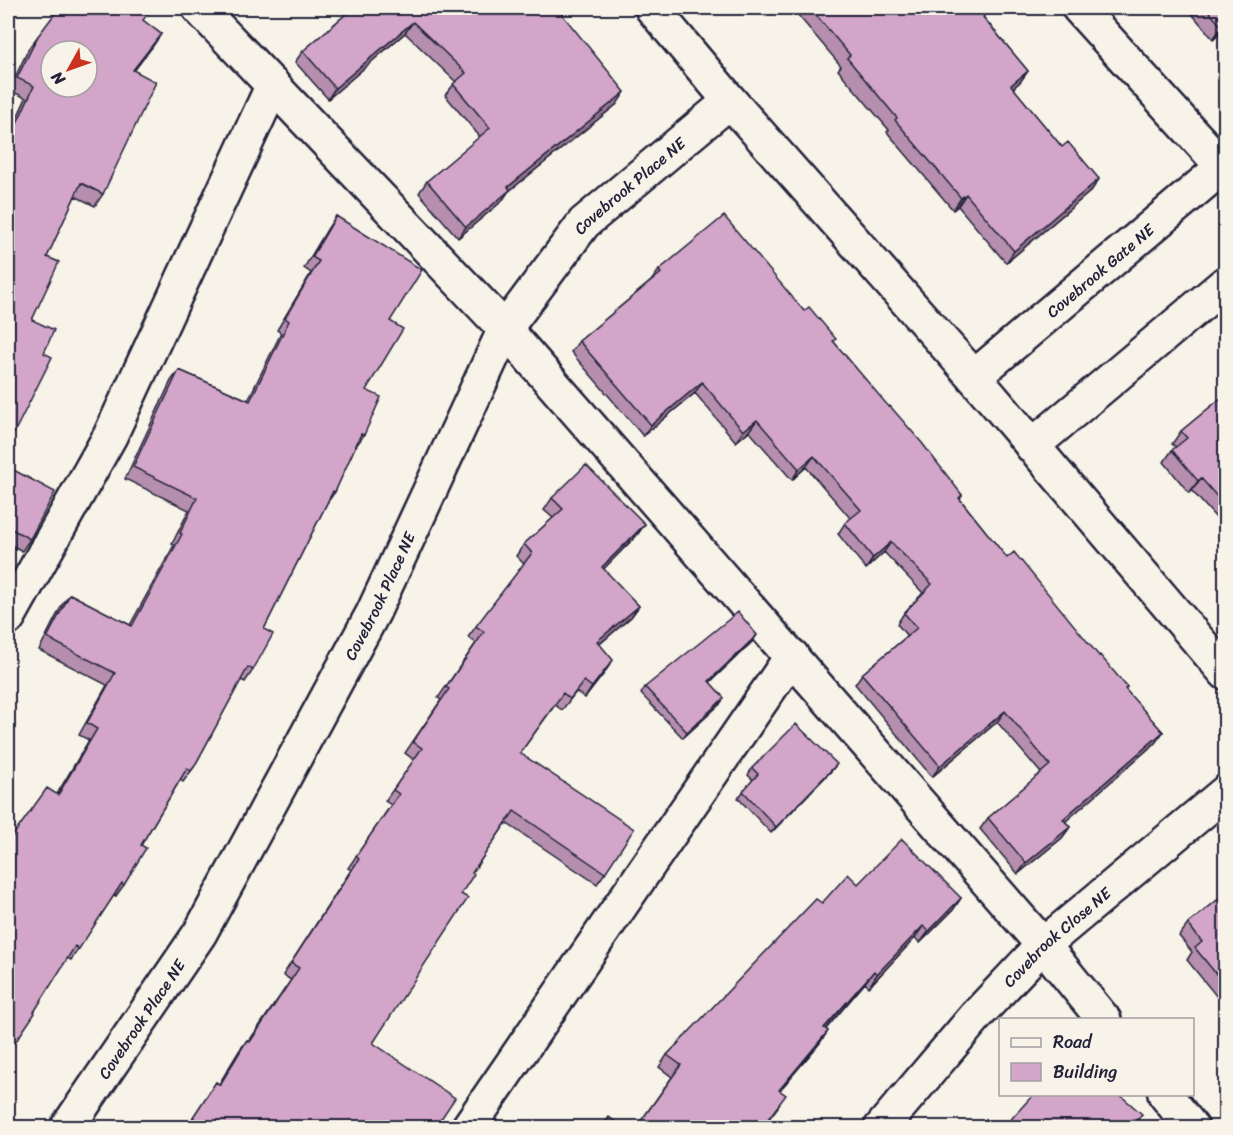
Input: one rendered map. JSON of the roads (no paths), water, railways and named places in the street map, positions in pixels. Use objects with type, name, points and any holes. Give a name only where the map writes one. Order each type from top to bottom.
[{"type":"street","points":[[199,8],[505,329],[1043,945],[1102,1018]]},
{"type":"street","points":[[652,8],[730,101],[974,377],[1226,673]]},
{"type":"street","points":[[1078,8],[1224,165]]},
{"type":"street","points":[[8,618],[110,436],[273,85]]},
{"type":"street","name":"Covebrook Place NE","points":[[67,1128],[200,933],[373,613],[505,329],[584,223],[730,101]]},
{"type":"street","name":"Covebrook Gate NE","points":[[974,377],[1224,165]]},
{"type":"street","points":[[1032,447],[1226,283]]},
{"type":"street","points":[[468,1128],[792,656]]},
{"type":"street","name":"Covebrook Close NE","points":[[881,1128],[976,1016],[1043,945],[1226,792]]},
{"type":"street","points":[[1166,1096],[1192,1128]]}]
